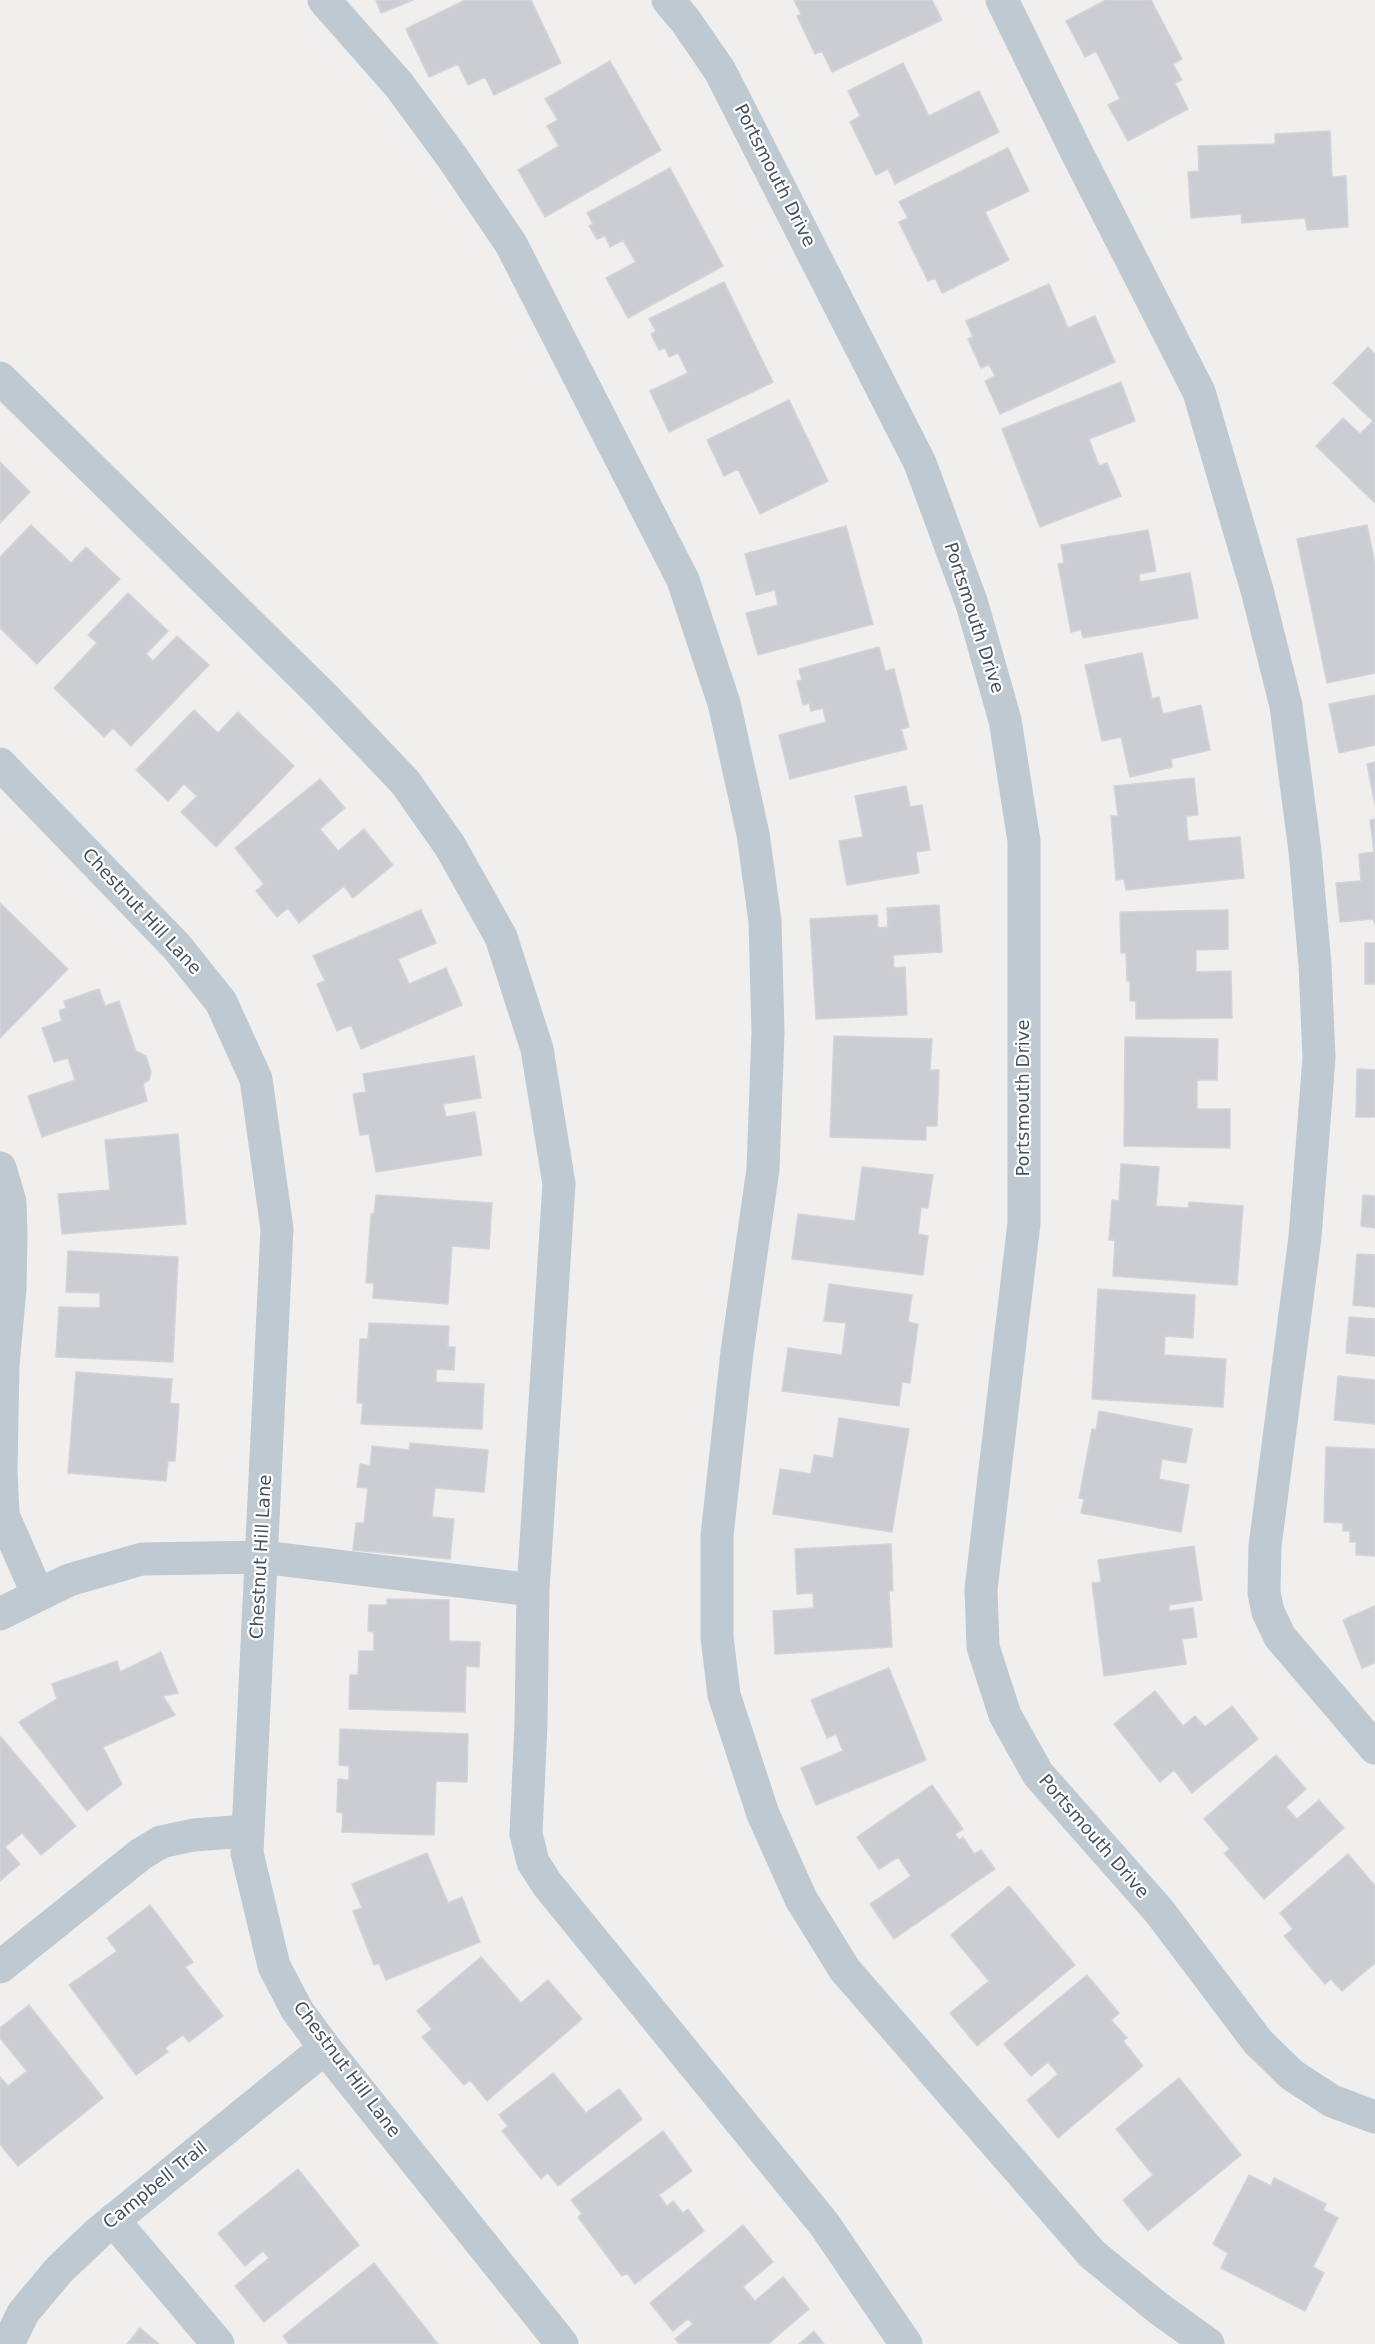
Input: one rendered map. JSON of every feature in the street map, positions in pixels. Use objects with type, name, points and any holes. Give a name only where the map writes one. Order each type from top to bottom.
[{"type":"street","points":[[324,0],[399,85],[452,157],[511,244],[683,580],[724,703],[753,834],[765,921],[768,1032],[763,1169],[737,1352],[717,1536],[717,1637],[724,1695],[763,1814],[801,1899],[845,1970],[1092,2254],[1158,2308],[1208,2344]]},
{"type":"street","name":"Portsmouth Drive","points":[[668,0],[720,70],[920,463],[972,604],[1005,720],[1024,841],[1024,1223],[981,1589],[983,1647],[1005,1715],[1038,1774],[1159,1911],[1258,2043],[1292,2075],[1332,2102],[1375,2117]]},
{"type":"street","points":[[1002,0],[1199,392],[1257,590],[1286,706],[1305,851],[1315,965],[1319,1058],[1305,1237],[1265,1546],[1264,1593],[1268,1612],[1280,1637],[1375,1748]]},
{"type":"street","points":[[0,378],[306,679],[405,782],[450,846],[501,938],[537,1048],[559,1184],[533,1590],[531,1724],[526,1834],[533,1862],[547,1884],[824,2224],[906,2344]]},
{"type":"street","name":"Chestnut Hill Lane","points":[[0,764],[177,946],[221,1002],[256,1079],[277,1229],[247,1853],[274,1966],[297,2010],[325,2048],[562,2344]]},
{"type":"street","points":[[0,1168],[10,1202],[11,1235],[10,1289],[3,1365],[1,1470],[3,1515],[38,1595]]},
{"type":"street","points":[[0,1614],[69,1580],[142,1559],[262,1557],[533,1590]]},
{"type":"street","points":[[0,1967],[141,1854],[161,1842],[193,1835],[248,1831]]},
{"type":"street","name":"Campbell Trail","points":[[8,2344],[23,2313],[59,2270],[113,2220],[325,2048]]},
{"type":"street","points":[[113,2220],[218,2344]]},
{"type":"building","points":[[376,0],[413,0],[381,13]]},
{"type":"building","points":[[465,0],[531,0],[561,63],[494,95],[485,77],[468,85],[458,64],[429,77],[406,29]]},
{"type":"building","points":[[794,0],[932,0],[942,20],[832,72],[822,51],[815,54],[797,16],[801,14]]},
{"type":"building","points":[[1106,0],[1151,0],[1182,59],[1173,64],[1182,80],[1175,83],[1188,109],[1128,141],[1108,105],[1120,99],[1096,51],[1085,57],[1066,21]]},
{"type":"building","points":[[610,61],[661,150],[545,217],[518,170],[559,146],[547,126],[558,120],[545,99]]},
{"type":"building","points":[[903,63],[929,116],[979,91],[999,132],[895,184],[888,169],[876,175],[850,122],[860,116],[848,91]]},
{"type":"building","points":[[1330,131],[1332,177],[1346,176],[1348,227],[1307,230],[1305,218],[1242,223],[1241,214],[1191,218],[1188,172],[1199,171],[1198,146],[1275,144],[1275,134]]},
{"type":"building","points":[[1008,148],[1029,191],[985,212],[1009,260],[942,293],[935,278],[928,281],[899,222],[908,218],[899,202]]},
{"type":"building","points":[[670,168],[723,266],[628,318],[606,278],[636,262],[623,240],[610,247],[605,236],[597,239],[589,226],[593,224],[587,213]]},
{"type":"building","points":[[724,282],[773,382],[669,432],[650,391],[688,373],[678,353],[669,357],[665,348],[659,350],[651,334],[656,331],[649,319]]},
{"type":"building","points":[[1049,284],[1068,328],[1095,316],[1115,362],[1000,414],[985,381],[995,376],[989,364],[981,368],[968,339],[973,337],[966,321]]},
{"type":"building","points":[[1368,347],[1375,354],[1375,503],[1316,446],[1343,418],[1360,434],[1373,421],[1333,383]]},
{"type":"building","points":[[1121,382],[1135,421],[1089,439],[1099,466],[1107,463],[1121,496],[1040,527],[1002,429]]},
{"type":"building","points":[[789,400],[828,481],[760,514],[738,469],[724,476],[707,440]]},
{"type":"building","points":[[0,462],[30,492],[0,523]]},
{"type":"building","points":[[31,525],[71,563],[86,547],[120,579],[37,664],[0,628],[0,557]]},
{"type":"building","points":[[1367,525],[1375,564],[1375,673],[1327,683],[1297,539]]},
{"type":"building","points":[[846,526],[873,624],[758,655],[746,613],[778,605],[775,590],[756,595],[745,554]]},
{"type":"building","points":[[1148,530],[1156,571],[1139,574],[1140,582],[1190,573],[1198,618],[1083,638],[1081,630],[1071,632],[1058,564],[1064,563],[1061,545]]},
{"type":"building","points":[[128,593],[168,631],[146,654],[153,661],[177,636],[209,665],[131,746],[113,728],[104,737],[54,688],[97,643],[88,635]]},
{"type":"building","points":[[879,647],[885,671],[894,669],[909,727],[901,729],[907,749],[790,779],[779,735],[826,722],[823,708],[811,711],[809,703],[803,705],[797,681],[802,680],[799,669]]},
{"type":"building","points":[[1142,653],[1152,699],[1159,697],[1163,714],[1201,705],[1210,750],[1171,759],[1172,767],[1130,777],[1121,737],[1102,741],[1085,665]]},
{"type":"building","points":[[1375,695],[1375,745],[1339,753],[1329,704]]},
{"type":"building","points":[[194,710],[218,733],[238,712],[294,766],[216,847],[181,812],[197,796],[184,784],[168,801],[136,770]]},
{"type":"building","points":[[1375,762],[1375,805],[1367,764]]},
{"type":"building","points":[[1194,778],[1198,815],[1186,816],[1188,841],[1240,837],[1244,878],[1126,890],[1124,879],[1116,880],[1111,816],[1118,816],[1114,786]]},
{"type":"building","points":[[320,779],[345,808],[320,829],[338,851],[364,829],[393,865],[353,898],[344,886],[299,923],[288,908],[277,917],[256,891],[264,884],[235,848]]},
{"type":"building","points":[[906,786],[910,807],[922,805],[930,850],[916,852],[919,873],[847,885],[839,841],[863,837],[855,796]]},
{"type":"building","points":[[1375,819],[1375,924],[1373,919],[1340,922],[1336,883],[1361,881],[1359,854],[1374,852],[1370,820]]},
{"type":"building","points":[[0,903],[68,969],[0,1038]]},
{"type":"building","points":[[939,905],[942,952],[893,955],[894,968],[905,967],[907,1015],[816,1019],[810,919],[877,915],[878,928],[888,927],[887,908]]},
{"type":"building","points":[[421,910],[436,943],[398,959],[409,984],[446,968],[462,1005],[361,1049],[351,1025],[337,1031],[317,984],[325,981],[313,956]]},
{"type":"building","points":[[1228,910],[1228,949],[1196,950],[1196,972],[1231,971],[1232,1018],[1136,1019],[1136,1001],[1130,1001],[1126,953],[1121,953],[1120,912]]},
{"type":"building","points":[[1365,943],[1375,943],[1375,984],[1365,984]]},
{"type":"building","points":[[99,989],[105,1006],[119,1001],[136,1051],[146,1056],[151,1072],[149,1080],[143,1084],[147,1101],[42,1137],[28,1096],[75,1080],[68,1058],[54,1062],[42,1028],[62,1021],[59,1011],[66,1008],[64,1001]]},
{"type":"building","points":[[834,1036],[932,1039],[930,1070],[939,1070],[937,1126],[926,1126],[926,1140],[830,1137]]},
{"type":"building","points":[[1125,1037],[1218,1039],[1217,1080],[1197,1080],[1197,1109],[1230,1109],[1230,1148],[1124,1146]]},
{"type":"building","points":[[474,1056],[481,1098],[443,1104],[446,1117],[475,1112],[482,1155],[376,1172],[369,1134],[360,1135],[353,1094],[366,1092],[363,1074]]},
{"type":"building","points":[[1357,1069],[1375,1070],[1375,1117],[1356,1117]]},
{"type":"building","points":[[178,1134],[186,1224],[62,1234],[58,1194],[110,1190],[105,1140]]},
{"type":"building","points":[[1121,1164],[1159,1167],[1156,1206],[1188,1208],[1189,1202],[1243,1206],[1237,1285],[1113,1276],[1115,1240],[1109,1240],[1112,1200],[1119,1201]]},
{"type":"building","points":[[862,1167],[933,1175],[928,1208],[921,1207],[918,1234],[928,1236],[923,1275],[792,1259],[798,1214],[855,1221]]},
{"type":"building","points":[[376,1195],[492,1203],[489,1249],[452,1246],[448,1304],[373,1298],[374,1283],[366,1283],[371,1214],[374,1214]]},
{"type":"building","points":[[1363,1195],[1375,1196],[1375,1228],[1361,1226]]},
{"type":"building","points":[[68,1251],[178,1257],[173,1362],[56,1357],[59,1307],[100,1308],[100,1293],[66,1292]]},
{"type":"building","points":[[1357,1254],[1375,1255],[1375,1307],[1353,1305]]},
{"type":"building","points":[[829,1284],[912,1295],[908,1322],[918,1324],[910,1383],[902,1382],[899,1406],[782,1391],[788,1348],[842,1355],[846,1323],[824,1321]]},
{"type":"building","points":[[1098,1289],[1195,1295],[1193,1338],[1165,1336],[1164,1355],[1226,1359],[1223,1407],[1092,1399]]},
{"type":"building","points":[[1349,1317],[1375,1319],[1375,1356],[1346,1353]]},
{"type":"building","points":[[369,1323],[449,1326],[448,1347],[455,1347],[454,1370],[436,1369],[436,1382],[484,1384],[482,1429],[361,1424],[363,1403],[357,1403],[360,1339],[368,1339]]},
{"type":"building","points":[[76,1372],[172,1379],[170,1403],[179,1404],[175,1461],[168,1461],[166,1481],[68,1473]]},
{"type":"building","points":[[1338,1376],[1375,1380],[1375,1424],[1334,1420]]},
{"type":"building","points":[[1099,1411],[1192,1429],[1186,1463],[1162,1459],[1159,1479],[1189,1485],[1181,1532],[1081,1513],[1084,1499],[1079,1498],[1092,1429],[1096,1430]]},
{"type":"building","points":[[839,1418],[909,1429],[892,1532],[773,1514],[780,1469],[811,1474],[814,1455],[833,1458]]},
{"type":"building","points":[[410,1443],[488,1450],[484,1492],[435,1488],[432,1517],[454,1519],[450,1559],[353,1550],[356,1523],[364,1523],[368,1488],[357,1487],[360,1464],[370,1466],[372,1446],[409,1450]]},
{"type":"building","points":[[1326,1447],[1375,1449],[1375,1556],[1356,1555],[1356,1542],[1350,1542],[1350,1531],[1343,1531],[1343,1523],[1324,1522]]},
{"type":"building","points":[[891,1544],[893,1591],[889,1591],[892,1647],[775,1654],[773,1611],[814,1608],[813,1593],[797,1594],[795,1549]]},
{"type":"building","points":[[1194,1546],[1202,1600],[1169,1605],[1169,1611],[1193,1608],[1197,1637],[1182,1639],[1186,1664],[1104,1676],[1092,1583],[1101,1582],[1098,1560]]},
{"type":"building","points":[[387,1599],[449,1600],[449,1641],[480,1642],[479,1667],[466,1666],[465,1712],[349,1709],[350,1675],[358,1675],[359,1651],[374,1651],[374,1632],[368,1631],[369,1605],[387,1605]]},
{"type":"building","points":[[1375,1606],[1375,1663],[1362,1668],[1343,1620]]},
{"type":"building","points":[[161,1652],[178,1693],[163,1696],[175,1715],[103,1747],[122,1784],[87,1811],[19,1722],[57,1699],[52,1684],[117,1661],[120,1672]]},
{"type":"building","points":[[889,1668],[926,1760],[816,1805],[801,1768],[843,1751],[836,1734],[827,1738],[811,1700]]},
{"type":"building","points":[[1155,1691],[1183,1726],[1195,1716],[1205,1727],[1232,1706],[1258,1739],[1192,1793],[1174,1770],[1160,1782],[1114,1724]]},
{"type":"building","points":[[340,1729],[468,1734],[467,1782],[436,1781],[434,1835],[342,1832],[343,1813],[337,1812],[338,1779],[349,1780],[349,1766],[339,1765]]},
{"type":"building","points":[[0,1736],[76,1826],[41,1855],[22,1833],[5,1847],[20,1864],[0,1881]]},
{"type":"building","points":[[1276,1755],[1306,1789],[1286,1807],[1297,1819],[1319,1800],[1344,1828],[1264,1899],[1224,1853],[1230,1849],[1204,1819]]},
{"type":"building","points":[[932,1785],[963,1829],[955,1834],[959,1840],[963,1837],[974,1854],[981,1850],[995,1869],[894,1939],[870,1904],[911,1876],[898,1857],[879,1869],[857,1837]]},
{"type":"building","points":[[427,1853],[448,1903],[462,1897],[480,1942],[386,1980],[379,1963],[374,1965],[353,1911],[362,1908],[352,1884]]},
{"type":"building","points":[[1348,1854],[1375,1886],[1375,1963],[1342,1991],[1331,1979],[1325,1984],[1284,1936],[1293,1929],[1280,1913]]},
{"type":"building","points":[[1009,1886],[1075,1965],[977,2046],[950,2013],[989,1981],[951,1935]]},
{"type":"building","points":[[150,1905],[193,1962],[185,1967],[223,2016],[189,2042],[183,2035],[165,2048],[168,2052],[136,2075],[69,1985],[117,1951],[107,1938]]},
{"type":"building","points":[[481,1957],[521,2003],[548,1980],[582,2019],[487,2101],[470,2080],[464,2085],[422,2037],[432,2029],[417,2011]]},
{"type":"building","points":[[1087,1975],[1119,2013],[1111,2020],[1127,2038],[1123,2041],[1143,2066],[1058,2138],[1027,2100],[1058,2074],[1048,2062],[1031,2076],[1004,2044]]},
{"type":"building","points":[[29,2005],[103,2098],[18,2166],[0,2144],[0,2077],[8,2086],[27,2071],[0,2038],[0,2028]]},
{"type":"building","points":[[553,2073],[586,2113],[619,2089],[642,2119],[558,2186],[548,2173],[541,2179],[502,2131],[508,2126],[499,2115]]},
{"type":"building","points":[[1179,2078],[1241,2155],[1148,2231],[1123,2200],[1153,2175],[1116,2129]]},
{"type":"building","points":[[663,2131],[692,2171],[659,2195],[667,2206],[673,2201],[683,2213],[688,2209],[704,2231],[635,2284],[627,2273],[622,2276],[578,2217],[582,2214],[571,2200]]},
{"type":"building","points":[[298,2169],[359,2245],[264,2322],[235,2286],[269,2258],[263,2251],[245,2266],[218,2233]]},
{"type":"building","points":[[1249,2175],[1271,2186],[1274,2178],[1326,2204],[1323,2210],[1338,2218],[1313,2267],[1324,2273],[1305,2311],[1221,2268],[1228,2253],[1213,2244]]},
{"type":"building","points":[[743,2225],[773,2262],[743,2287],[755,2301],[783,2277],[809,2309],[768,2344],[679,2344],[675,2339],[693,2324],[688,2319],[673,2331],[650,2303]]},
{"type":"building","points":[[374,2263],[438,2344],[289,2344],[283,2336]]},
{"type":"building","points":[[140,2328],[159,2344],[127,2344]]},
{"type":"building","points":[[814,2331],[824,2344],[799,2344]]}]
